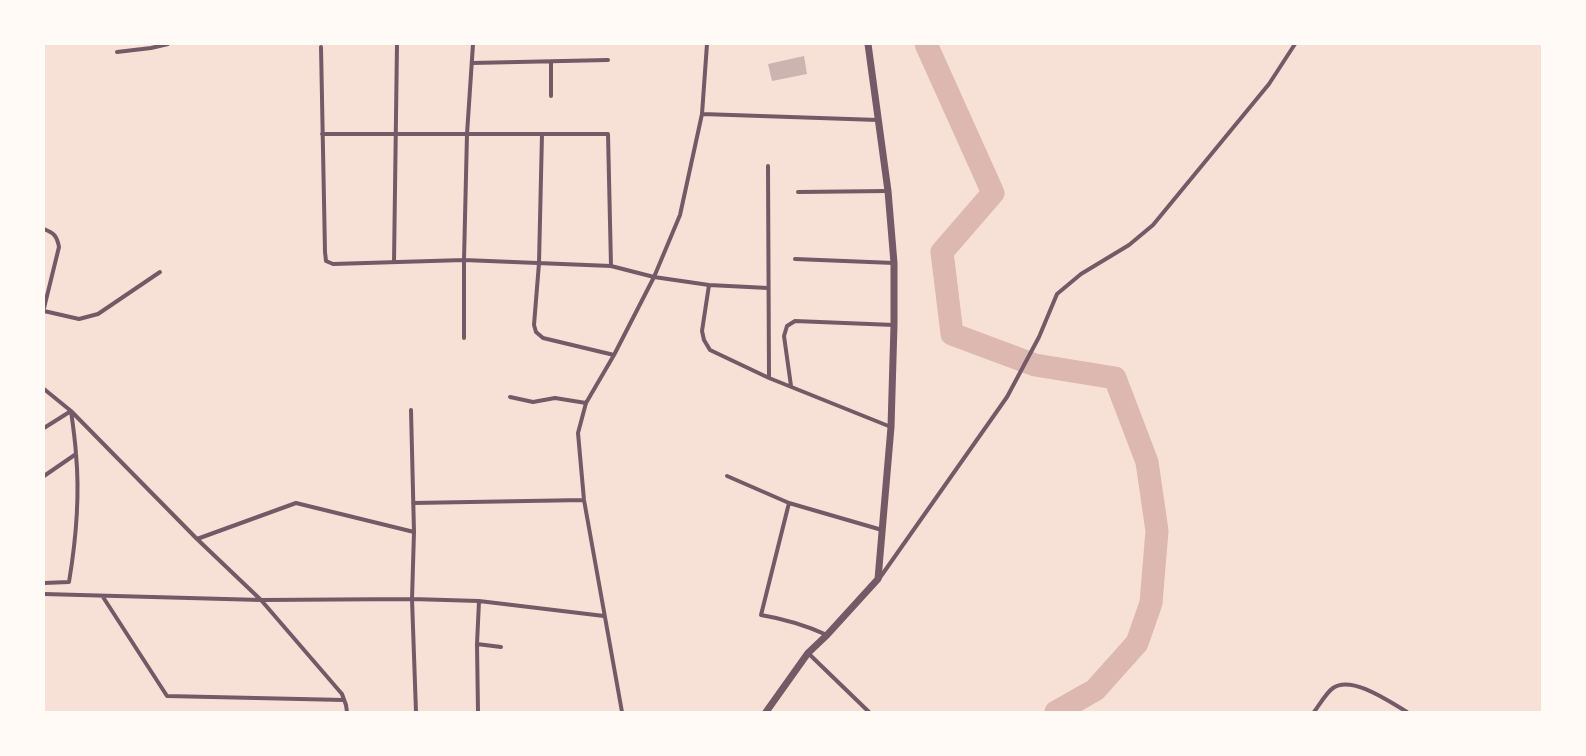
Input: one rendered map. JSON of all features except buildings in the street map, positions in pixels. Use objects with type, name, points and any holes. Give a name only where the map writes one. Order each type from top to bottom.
[{"type":"street","points":[[117,52],[151,48],[168,44]]},
{"type":"street","points":[[394,262],[397,44]]},
{"type":"street","points":[[464,338],[467,134],[473,44]]},
{"type":"street","points":[[622,712],[584,500],[578,433],[586,403],[614,355],[654,277],[680,215],[702,114],[707,44]]},
{"type":"street","points":[[868,44],[888,191],[894,263],[894,325],[890,427],[878,579]]},
{"type":"street","points":[[766,712],[808,654],[878,579],[1008,397],[1039,337],[1057,294],[1081,274],[1129,245],[1153,225],[1269,84],[1295,44]]},
{"type":"street","points":[[321,47],[326,261],[333,264],[464,260],[611,266],[654,277],[709,285],[768,288]]},
{"type":"street","points":[[472,63],[608,60]]},
{"type":"street","points":[[551,62],[551,96]]},
{"type":"street","points":[[702,114],[878,120]]},
{"type":"street","points":[[322,134],[608,134],[611,266]]},
{"type":"street","points":[[542,134],[540,263],[534,325],[536,332],[543,338],[614,355]]},
{"type":"street","points":[[768,166],[768,378]]},
{"type":"street","points":[[798,192],[888,191]]},
{"type":"street","points":[[44,229],[53,232],[57,237],[59,246],[44,309],[79,319],[98,314],[160,272]]},
{"type":"street","points":[[795,258],[894,263]]},
{"type":"street","points":[[709,285],[702,331],[704,340],[710,350],[768,378],[890,427]]},
{"type":"street","points":[[791,386],[784,336],[787,326],[795,321],[894,325]]},
{"type":"street","points":[[44,389],[71,411],[197,539],[261,600],[342,694],[347,712]]},
{"type":"street","points":[[510,397],[533,402],[555,398],[586,403]]},
{"type":"street","points":[[411,410],[414,532],[412,599],[416,712]]},
{"type":"street","points":[[44,428],[71,411]]},
{"type":"street","points":[[44,583],[69,582],[76,535],[78,501],[76,454],[71,411]]},
{"type":"street","points":[[44,476],[76,454]]},
{"type":"street","points":[[727,476],[789,503],[882,530]]},
{"type":"street","points":[[413,503],[584,500]]},
{"type":"street","points":[[197,539],[296,503],[414,532]]},
{"type":"street","points":[[789,503],[761,616],[784,619],[806,625],[827,635]]},
{"type":"street","points":[[44,594],[103,597],[261,600],[412,599],[479,601],[604,616]]},
{"type":"street","points":[[103,597],[166,696],[344,700]]},
{"type":"street","points":[[478,712],[477,644],[479,601]]},
{"type":"street","points":[[477,644],[501,647]]},
{"type":"street","points":[[808,654],[869,712]]},
{"type":"street","points":[[1314,712],[1333,688],[1342,684],[1351,684],[1361,687],[1407,712]]},
{"type":"waterway","points":[[926,44],[993,193],[942,252],[952,334],[1035,365],[1115,378],[1147,462],[1157,531],[1151,603],[1137,643],[1095,690],[1056,712]]}]
